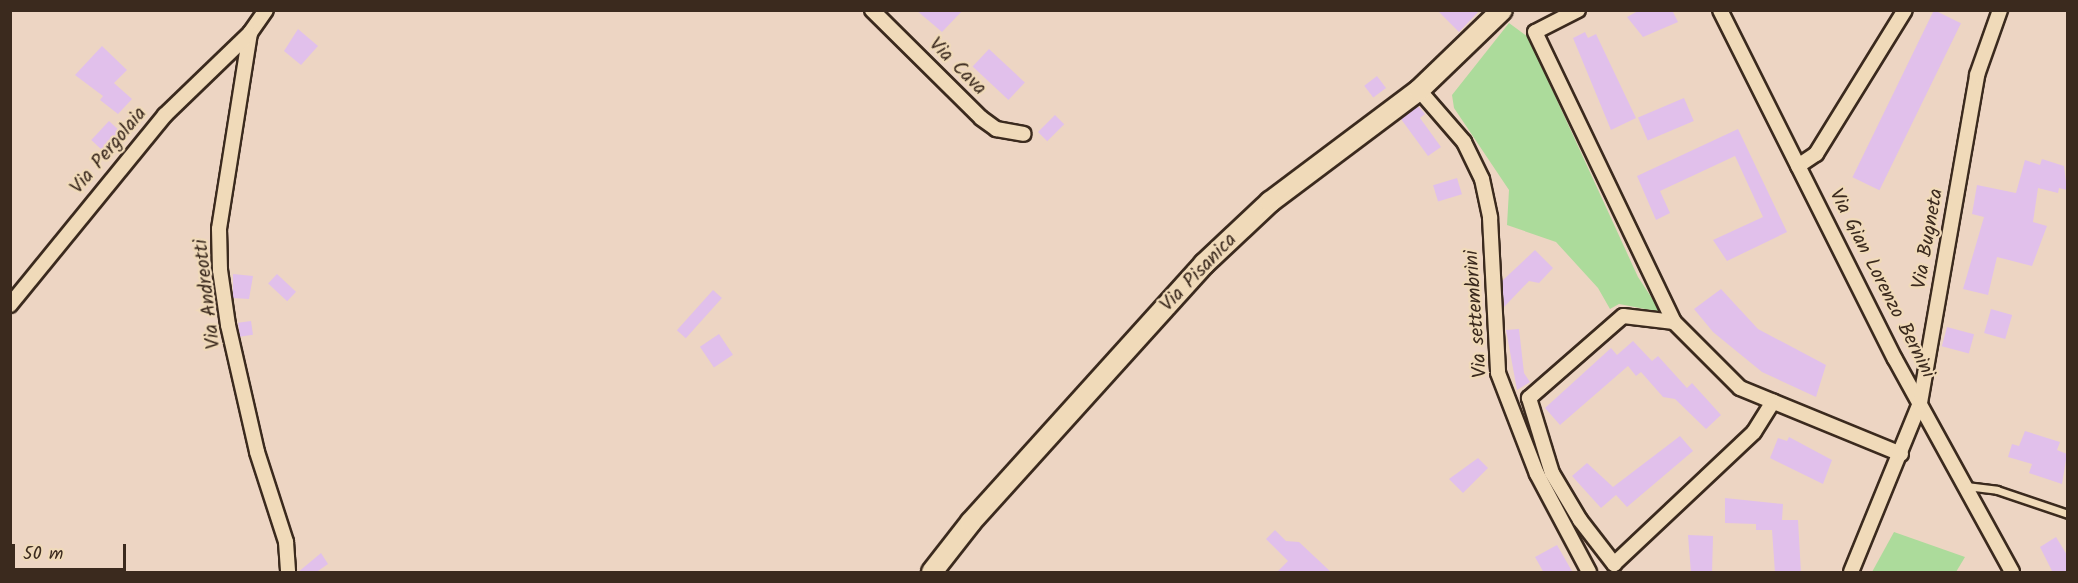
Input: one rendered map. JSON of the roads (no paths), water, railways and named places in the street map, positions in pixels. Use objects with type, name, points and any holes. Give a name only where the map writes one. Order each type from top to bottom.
[{"type":"street","name":"Via Andreotti","points":[[266,10],[250,33],[219,229],[220,270],[228,325],[257,452],[286,542],[288,573]]},
{"type":"street","name":"Via Cava","points":[[872,10],[981,118],[996,129],[1024,134]]},
{"type":"street","name":"Via Pisanica","points":[[932,573],[971,522],[1204,264],[1270,202],[1419,90],[1502,10]]},
{"type":"street","points":[[1578,10],[1535,32],[1674,322],[1740,388],[1901,454]]},
{"type":"street","name":"Via Gian Lorenzo Bernini","points":[[1720,10],[1920,403],[2012,573]]},
{"type":"street","points":[[1798,166],[1816,154],[1905,10]]},
{"type":"street","name":"Via Bugneta","points":[[1851,573],[1920,403],[1977,75],[2000,10]]},
{"type":"street","name":"Via Pergolaia","points":[[10,305],[165,115],[250,33]]},
{"type":"street","name":"Via settembrini","points":[[1419,90],[1464,142],[1482,179],[1490,218],[1498,373],[1537,474],[1589,573]]},
{"type":"street","points":[[1674,322],[1623,316],[1529,399],[1552,473],[1580,520],[1614,564],[1754,432],[1773,402]]},
{"type":"lane","points":[[1964,486],[1997,490],[2067,514]]}]
